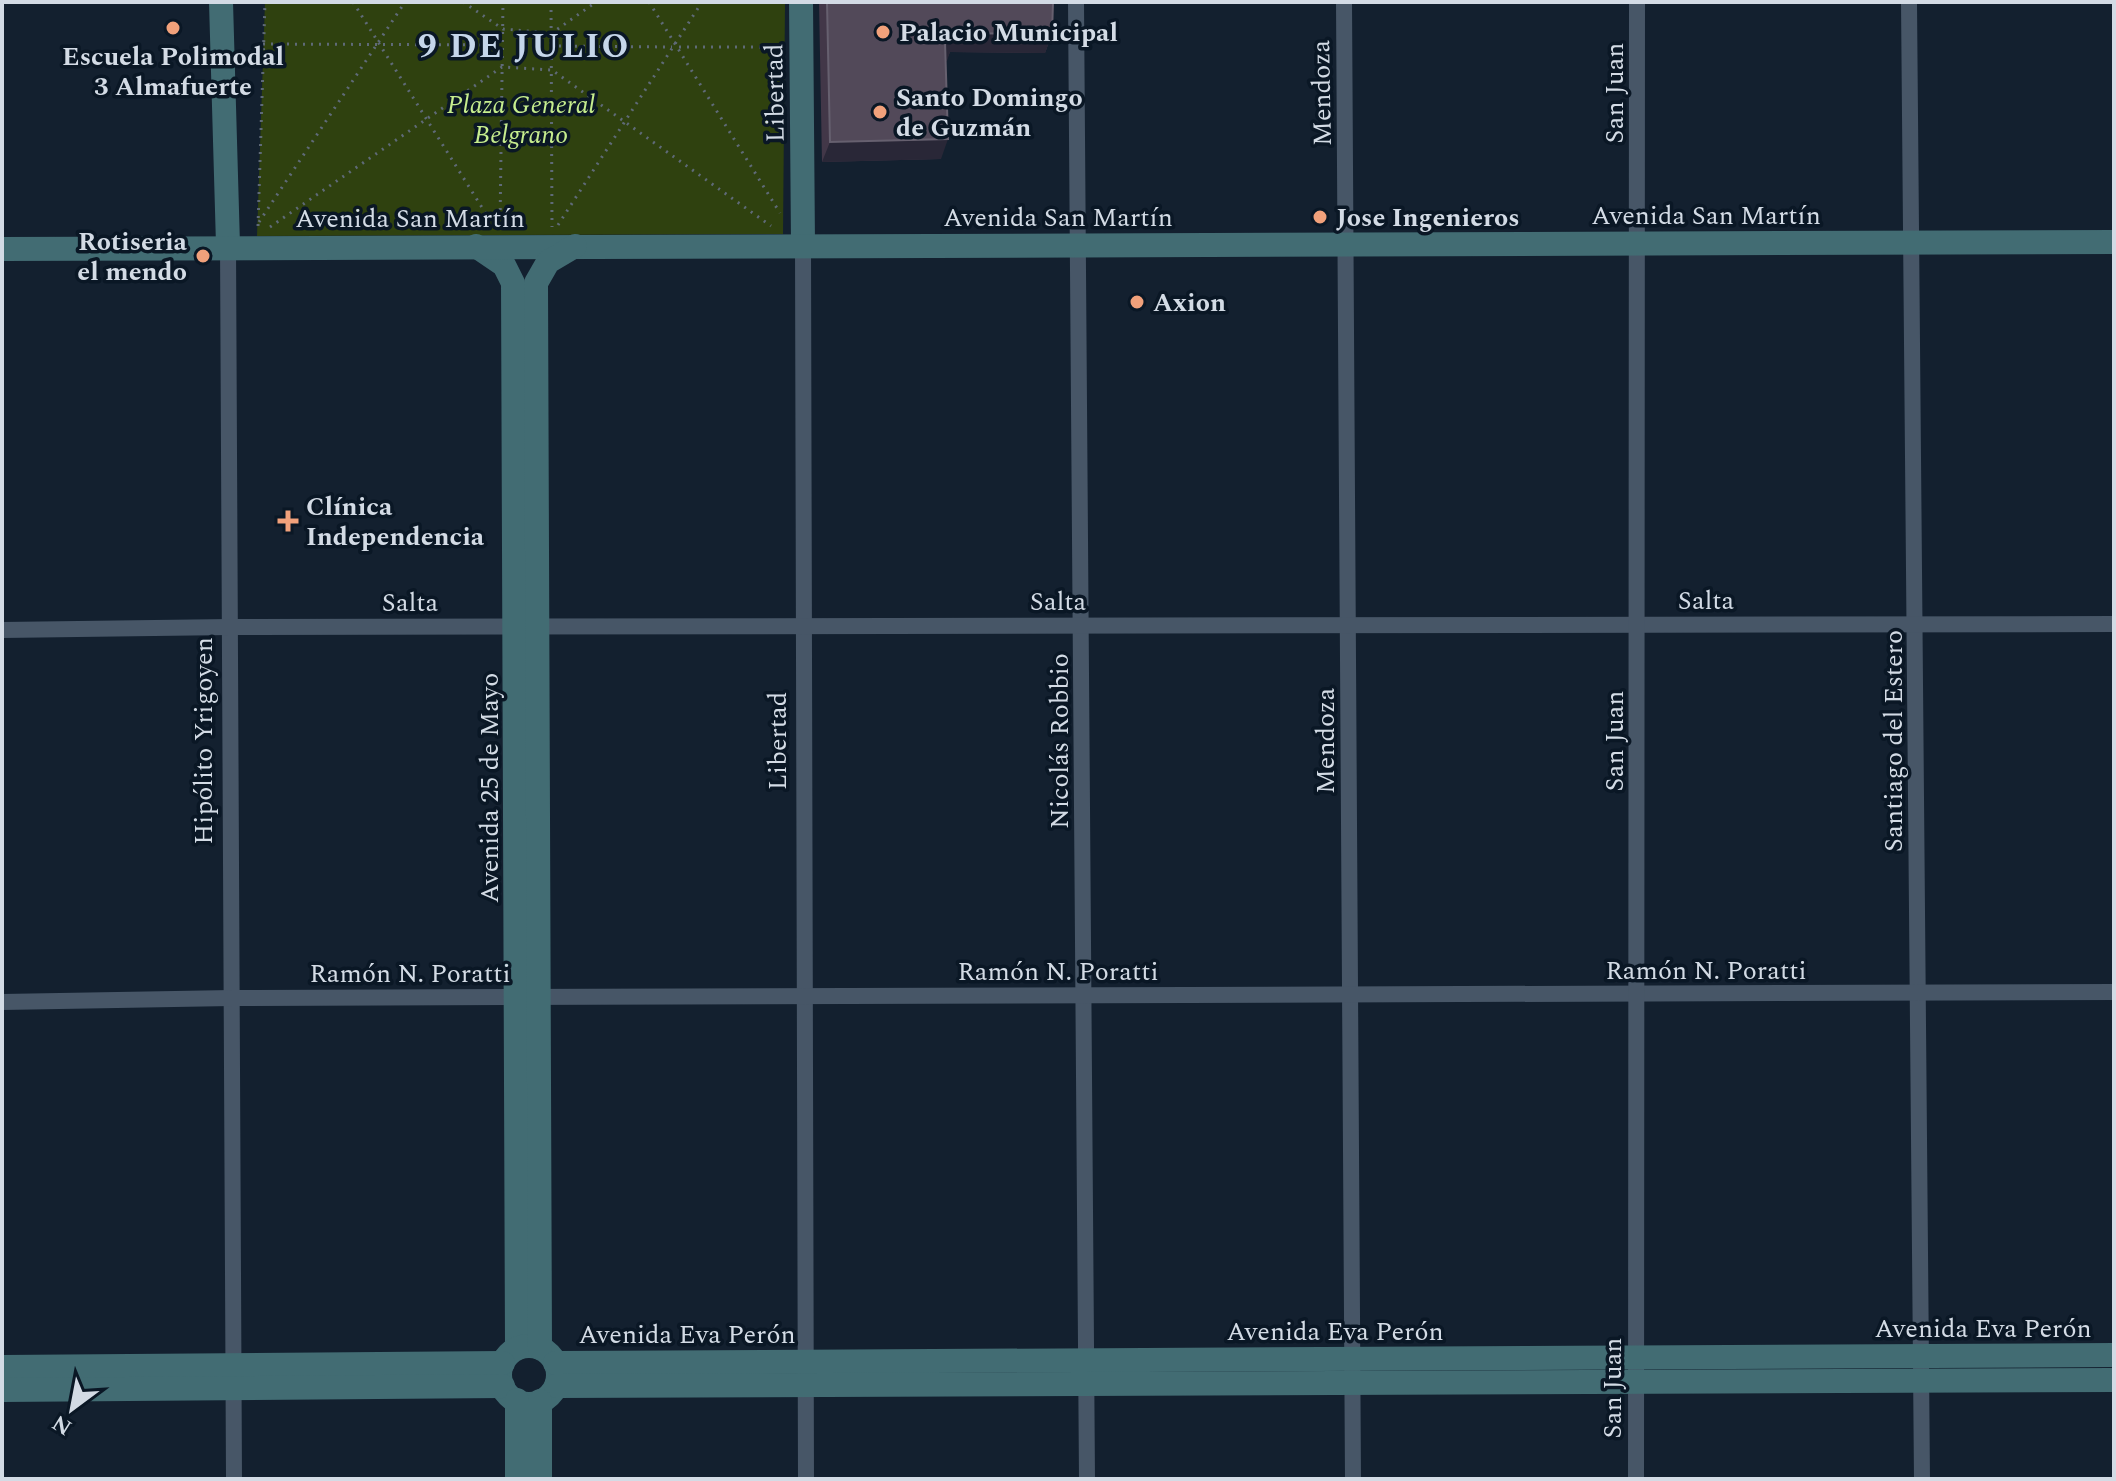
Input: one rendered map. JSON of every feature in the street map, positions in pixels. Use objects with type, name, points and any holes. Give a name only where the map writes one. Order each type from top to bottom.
[{"type":"main road","name":"Hipólito Yrigoyen","points":[[221,2],[228,245]]},
{"type":"main road","name":"Libertad","points":[[793,240],[801,2]]},
{"type":"main road","name":"Avenida San Martín","points":[[2,249],[228,245],[575,246],[793,240],[1079,245],[2114,242]]},
{"type":"main road","name":"Avenida 25 de Mayo","points":[[476,246],[504,265],[513,283],[527,626]]},
{"type":"main road","name":"Avenida 25 de Mayo","points":[[540,1479],[529,1374],[527,626],[536,283],[548,262],[575,246]]},
{"type":"main road","name":"Avenida Eva Perón","points":[[2,1367],[234,1374],[1921,1368],[2114,1355]]},
{"type":"main road","name":"Avenida Eva Perón","points":[[1921,1368],[2114,1380]]},
{"type":"main road","name":"Avenida Eva Perón","points":[[2,1390],[234,1374]]},
{"type":"main road","name":"Avenida 25 de Mayo","points":[[517,1479],[529,1374]]},
{"type":"street","name":"Nicolás Robbio","points":[[1076,2],[1087,1479]]},
{"type":"street","name":"Mendoza","points":[[1344,2],[1353,1479]]},
{"type":"street","name":"San Juan","points":[[1636,1479],[1639,995],[1637,2]]},
{"type":"street","name":"Santiago del Estero","points":[[1909,2],[1922,1479]]},
{"type":"street","name":"Libertad","points":[[793,240],[804,626],[806,1479]]},
{"type":"street","name":"Hipólito Yrigoyen","points":[[228,245],[234,1479]]},
{"type":"street","name":"Salta","points":[[2,630],[527,626],[2114,624]]},
{"type":"street","name":"Ramón N. Poratti","points":[[2,1002],[232,998],[2114,992]]},
{"type":"path","points":[[257,236],[265,2]]},
{"type":"path","points":[[353,2],[500,235],[503,2]]},
{"type":"path","points":[[258,223],[405,2]]},
{"type":"path","points":[[463,2],[503,29],[552,33],[596,2]]},
{"type":"path","points":[[551,2],[552,235],[702,2]]},
{"type":"path","points":[[649,2],[783,217],[783,201]]},
{"type":"path","points":[[263,44],[502,45]]},
{"type":"path","points":[[551,46],[784,47]]},
{"type":"path","points":[[270,227],[502,67],[552,70],[793,240]]},
{"type":"green space","name":"Plaza General Belgrano","points":[[265,2],[785,2],[783,234],[257,236]]},
{"type":"building","points":[[827,2],[1053,2],[1052,34],[954,33],[954,42],[945,42],[948,139],[830,142]]},
{"type":"place","name":"Escuela Polimodal 3 Almafuerte","points":[[173,28]]},
{"type":"place","name":"Palacio Municipal","points":[[883,32]]},
{"type":"place","name":"Santo Domingo de Guzmán","points":[[880,112]]},
{"type":"place","name":"Jose Ingenieros","points":[[1320,217]]},
{"type":"place","name":"Rotiseria el mendo","points":[[203,256]]},
{"type":"place","name":"Axion","points":[[1137,302]]},
{"type":"place","name":"Clínica Independencia","points":[[288,521]]},
{"type":"district","name":"9 DE JULIO","points":[[524,45]]}]
